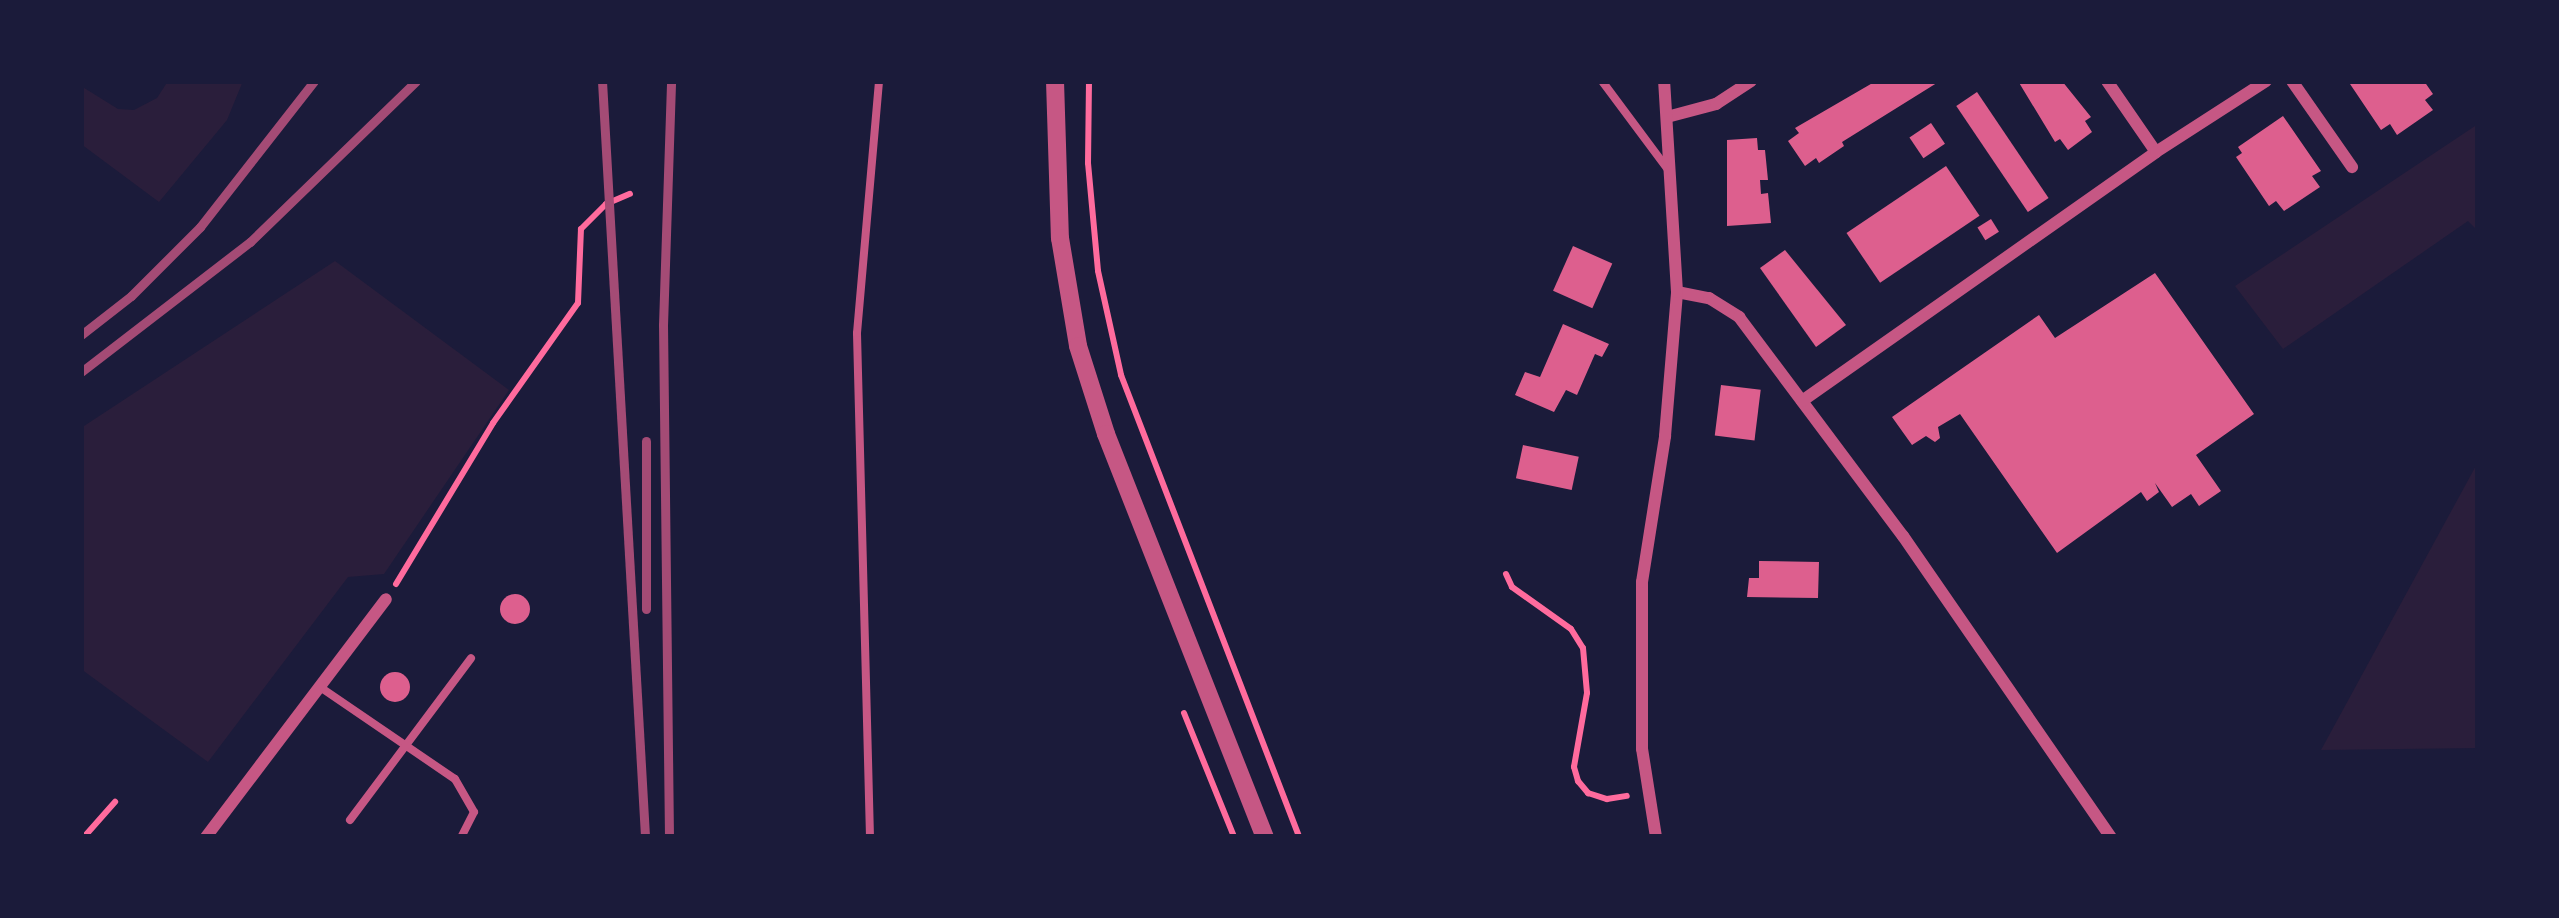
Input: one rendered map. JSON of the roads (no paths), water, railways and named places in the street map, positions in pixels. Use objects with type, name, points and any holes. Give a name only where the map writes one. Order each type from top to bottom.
[{"type":"street","points":[[1055,81],[1060,238],[1078,346],[1106,434],[1265,837]]},
{"type":"street","points":[[1656,837],[1642,749],[1642,583],[1664,436],[1677,292],[1664,81]]},
{"type":"street","points":[[1666,117],[1716,104],[1751,81]]},
{"type":"street","points":[[2107,81],[2156,152]]},
{"type":"street","points":[[1802,401],[2156,152],[2266,81]]},
{"type":"street","points":[[2292,81],[2352,167]]},
{"type":"street","points":[[1677,292],[1709,298],[1739,317],[2111,837]]},
{"type":"street","points":[[206,837],[386,599]]},
{"type":"lane","points":[[870,837],[857,332],[880,81]]},
{"type":"lane","points":[[1602,81],[1671,174]]},
{"type":"lane","points":[[350,820],[403,742],[430,718],[471,658]]},
{"type":"lane","points":[[320,687],[455,779],[474,812],[461,837]]},
{"type":"railway","points":[[81,335],[131,296],[200,227],[314,81]]},
{"type":"railway","points":[[81,372],[250,242],[416,81]]},
{"type":"railway","points":[[602,81],[645,837]]},
{"type":"railway","points":[[669,837],[663,325],[671,81]]},
{"type":"railway","points":[[646,441],[646,609]]}]
